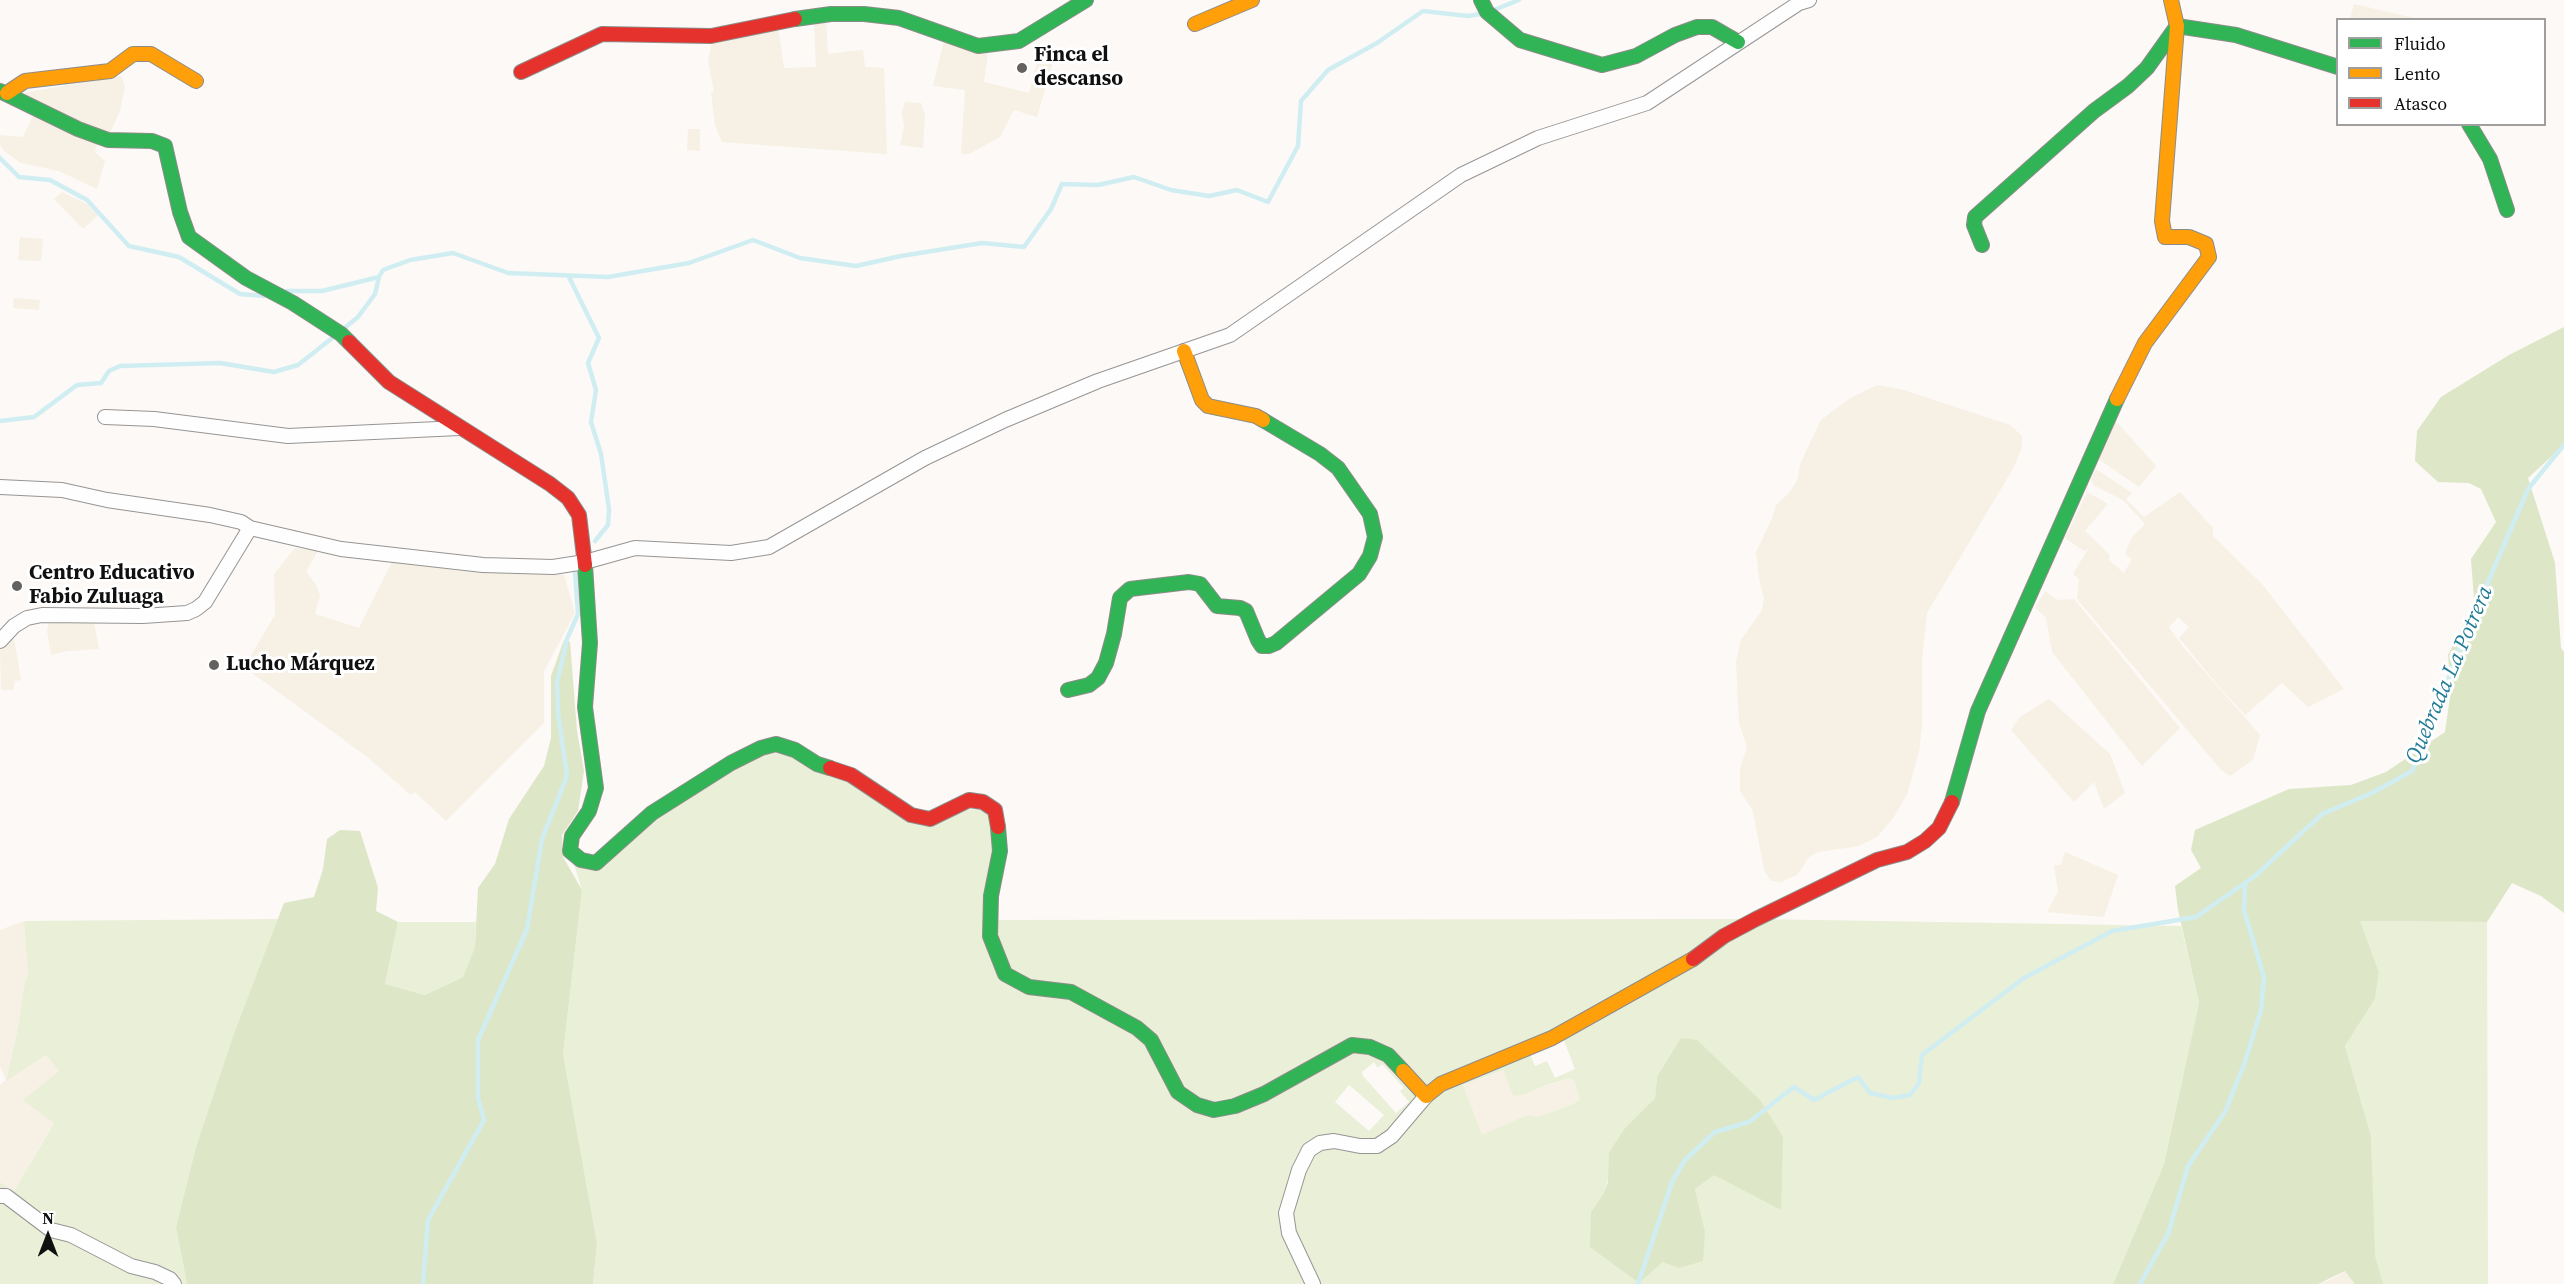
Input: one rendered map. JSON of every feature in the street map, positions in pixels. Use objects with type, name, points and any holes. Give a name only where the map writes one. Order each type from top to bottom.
[{"type":"street","points":[[521,72],[602,34],[711,36],[831,14],[864,14],[899,18],[978,46],[1019,41],[1086,0]]},
{"type":"street","points":[[1195,24],[1252,0]]},
{"type":"street","points":[[1481,0],[1487,12],[1520,40],[1602,65],[1636,56],[1697,27],[1712,27],[1738,42]]},
{"type":"street","points":[[0,487],[62,490],[116,502],[210,514],[241,522],[250,528],[341,549],[483,565],[553,567],[585,562],[635,548],[731,553],[769,547],[925,458],[1005,420],[1098,381],[1230,335],[1461,175],[1538,138],[1647,103],[1799,3],[1809,0]]},
{"type":"street","points":[[1313,1284],[1288,1233],[1286,1213],[1299,1170],[1309,1149],[1320,1143],[1334,1141],[1360,1146],[1377,1146],[1392,1136],[1426,1096],[1441,1084],[1552,1038],[1680,967],[1724,936],[1877,860],[1908,852],[1939,828],[1956,792],[1978,711],[2100,433],[2145,343],[2209,256],[2206,244],[2189,237],[2165,237],[2162,222],[2177,26],[2170,0]]},
{"type":"street","points":[[2177,26],[2236,35],[2336,67]]},
{"type":"street","points":[[1982,245],[1974,225],[1975,218],[2094,111],[2128,86],[2147,68],[2177,26]]},
{"type":"street","points":[[2,95],[25,81],[110,71],[133,54],[151,54],[195,81]]},
{"type":"street","points":[[2,95],[108,140],[152,141],[165,146],[180,212],[189,237],[246,278],[292,303],[339,333],[389,382],[550,484],[568,498],[579,515],[585,562],[590,643],[585,707],[596,788],[589,811],[572,837],[570,851],[581,861],[596,863],[652,813],[731,763],[761,747],[776,744],[795,750],[817,764],[851,775],[911,815],[930,819],[969,800],[983,802],[995,810],[1000,851],[991,896],[990,936],[1005,974],[1029,987],[1071,992],[1137,1028],[1150,1040],[1178,1092],[1197,1105],[1214,1110],[1235,1106],[1264,1094],[1352,1045],[1370,1047],[1388,1055],[1426,1096]]},
{"type":"street","points":[[2470,126],[2490,159],[2507,210]]},
{"type":"street","points":[[1068,690],[1089,685],[1098,678],[1106,663],[1114,634],[1120,598],[1130,589],[1189,582],[1200,584],[1217,606],[1240,608],[1246,612],[1262,646],[1269,646],[1276,644],[1359,574],[1370,556],[1374,537],[1370,514],[1338,468],[1312,449],[1256,416],[1208,406],[1202,400],[1184,351]]},
{"type":"street","points":[[105,417],[154,419],[288,436],[459,428]]},
{"type":"street","points":[[0,641],[21,622],[42,615],[143,616],[187,613],[196,609],[205,602],[250,528]]},
{"type":"street","points":[[0,1196],[6,1196],[51,1230],[78,1238],[131,1266],[155,1272],[170,1279],[174,1284]]},
{"type":"shaded area","points":[[2354,4],[2415,18],[2350,18]]},
{"type":"shaded area","points":[[826,19],[828,54],[863,50],[865,67],[884,68],[887,154],[722,142],[715,125],[711,92],[714,91],[708,61],[712,42],[778,26],[784,68],[816,67],[814,21]]},
{"type":"shaded area","name":"Finca el descanso","points":[[944,41],[988,53],[984,82],[1029,93],[1040,52],[1056,52],[1037,117],[1014,110],[1000,137],[969,154],[961,154],[965,90],[933,86]]},
{"type":"shaded area","points":[[121,76],[125,86],[120,111],[110,133],[91,128],[23,93]]},
{"type":"shaded area","points":[[905,102],[921,103],[925,115],[923,148],[900,145],[904,127],[902,112]]},
{"type":"shaded area","points":[[34,114],[97,143],[95,152],[105,161],[97,189],[59,171],[21,163],[4,151],[0,145],[0,135],[23,137]]},
{"type":"shaded area","points":[[688,129],[700,129],[700,151],[687,150]]},
{"type":"shaded area","points":[[62,192],[87,204],[98,215],[83,229],[54,199]]},
{"type":"shaded area","points":[[20,237],[43,239],[41,261],[18,260]]},
{"type":"shaded area","points":[[14,298],[40,300],[39,310],[13,308]]},
{"type":"shaded area","points":[[1877,385],[1904,390],[2010,425],[2022,436],[2022,447],[2014,467],[1927,613],[1922,660],[1922,726],[1919,752],[1907,794],[1894,817],[1877,837],[1859,846],[1818,852],[1809,857],[1797,875],[1781,882],[1771,881],[1764,870],[1753,811],[1740,791],[1740,769],[1747,747],[1739,723],[1736,661],[1741,640],[1762,610],[1764,598],[1756,552],[1772,519],[1776,505],[1789,493],[1798,479],[1800,464],[1821,420],[1849,399]]},
{"type":"shaded area","points":[[2114,419],[2156,466],[2139,487],[2097,458]]},
{"type":"shaded area","points":[[2096,469],[2132,493],[2126,499],[2144,517],[2180,492],[2213,528],[2213,536],[2262,584],[2344,689],[2308,707],[2282,683],[2245,715],[2179,638],[2189,627],[2178,617],[2169,627],[2165,622],[2184,648],[2260,735],[2253,760],[2230,776],[2221,770],[2077,599],[2079,579],[2073,574],[2088,549],[2084,551],[2065,538],[2087,492],[2108,504],[2085,531],[2110,555],[2109,560],[2124,573],[2132,559],[2125,554],[2132,537],[2145,524],[2123,500],[2093,485],[2091,479]]},
{"type":"shaded area","points":[[295,548],[318,551],[306,571],[320,595],[315,614],[359,628],[392,562],[564,575],[575,613],[544,671],[544,723],[446,821],[415,792],[411,795],[366,756],[244,667],[275,615],[274,574]]},
{"type":"shaded area","points":[[2045,591],[2057,600],[2074,599],[2180,728],[2142,766],[2052,652],[2046,617],[2035,608]]},
{"type":"shaded area","points":[[49,623],[94,623],[99,649],[67,651],[51,655],[47,631]]},
{"type":"shaded area","points":[[13,633],[21,680],[15,681],[13,690],[1,690],[0,646]]},
{"type":"shaded area","points":[[2049,699],[2110,754],[2125,793],[2104,809],[2094,782],[2074,802],[2011,730],[2020,717]]},
{"type":"shaded area","points":[[2065,852],[2118,875],[2104,917],[2047,912],[2058,891],[2054,865],[2061,865]]},
{"type":"shaded area","points":[[24,921],[28,976],[6,1080],[0,1066],[0,930]]},
{"type":"shaded area","points":[[46,1055],[59,1071],[24,1100],[54,1122],[14,1191],[0,1182],[0,1085]]},
{"type":"shaded area","points":[[1503,1070],[1513,1096],[1567,1079],[1574,1080],[1580,1099],[1573,1104],[1538,1117],[1530,1115],[1520,1118],[1482,1136],[1463,1085]]},
{"type":"shaded area","points":[[2346,1271],[2355,1284],[2318,1284],[2330,1280]]},
{"type":"green space","points":[[2564,327],[2564,445],[2528,478],[2555,563],[2561,648],[2564,652],[2564,913],[2541,896],[2512,883],[2487,922],[2360,921],[2379,972],[2375,999],[2345,1046],[2371,1136],[2375,1256],[2383,1284],[2355,1284],[2345,1271],[2318,1284],[2113,1284],[2164,1164],[2199,1003],[2178,910],[2175,886],[2201,868],[2191,850],[2195,830],[2289,789],[2351,785],[2386,772],[2445,732],[2451,690],[2448,655],[2474,599],[2471,559],[2496,522],[2481,489],[2469,483],[2438,482],[2415,461],[2417,431],[2441,397],[2509,355]]},
{"type":"green space","points":[[564,640],[570,642],[577,731],[584,771],[578,811],[562,835],[563,857],[582,890],[563,1054],[597,1243],[593,1284],[187,1284],[176,1227],[196,1147],[234,1034],[284,903],[314,897],[323,869],[327,839],[340,830],[360,831],[378,888],[376,911],[398,922],[385,984],[425,995],[463,977],[475,947],[478,888],[495,864],[509,819],[544,766],[551,738],[551,676]]},
{"type":"green space","points":[[776,744],[911,815],[952,809],[995,810],[991,920],[1756,919],[2181,926],[2199,1003],[2164,1164],[2113,1284],[593,1284],[597,1243],[563,1054],[582,890],[570,851],[596,863],[652,813]],"holes":[[[1563,1038],[1575,1069],[1555,1078],[1547,1061],[1535,1066],[1529,1052]],[[1374,1062],[1378,1068],[1382,1064],[1404,1088],[1400,1091],[1409,1102],[1396,1113],[1362,1072]],[[1503,1070],[1513,1096],[1567,1079],[1574,1080],[1580,1099],[1573,1104],[1538,1117],[1530,1115],[1520,1118],[1482,1135],[1463,1085]],[[1657,1077],[1781,1210],[1714,1174],[1695,1189],[1705,1231],[1639,1283],[1591,1212],[1603,1194],[1625,1128],[1655,1098]],[[1349,1085],[1384,1115],[1369,1131],[1335,1102]]]},
{"type":"green space","points":[[278,919],[196,1147],[176,1227],[187,1284],[0,1284],[0,1182],[14,1191],[54,1123],[23,1100],[59,1071],[46,1055],[6,1081],[25,981],[28,976],[24,921]]},
{"type":"green space","points":[[2360,921],[2487,922],[2488,1284],[2383,1284],[2374,1256],[2371,1136],[2345,1046],[2375,999],[2379,972]]},
{"type":"green space","points":[[398,922],[476,922],[475,947],[463,977],[425,995],[385,984]]},
{"type":"green space","points":[[1681,1038],[1697,1040],[1760,1100],[1783,1137],[1781,1210],[1714,1175],[1695,1189],[1705,1231],[1703,1261],[1679,1268],[1663,1262],[1639,1283],[1590,1247],[1591,1212],[1608,1182],[1609,1153],[1625,1128],[1655,1098],[1657,1077]]},
{"type":"waterway","points":[[1494,10],[1519,0]]},
{"type":"waterway","points":[[342,330],[358,317],[375,294],[383,270],[410,260],[453,253],[508,273],[608,277],[689,263],[753,240],[800,258],[856,266],[982,243],[1024,247],[1051,209],[1062,184],[1098,185],[1134,177],[1171,190],[1209,196],[1237,190],[1268,202],[1298,146],[1301,101],[1328,70],[1377,43],[1423,11],[1468,16],[1481,14]]},
{"type":"waterway","points":[[0,158],[19,177],[50,180],[87,200],[129,246],[179,257],[240,294],[264,296]]},
{"type":"waterway","points":[[287,291],[322,291],[379,277]]},
{"type":"waterway","points":[[569,277],[599,338],[588,363],[596,390],[591,422],[601,454],[609,509],[608,525],[595,541]]},
{"type":"waterway","points":[[0,421],[34,417],[77,385],[101,383],[109,371],[120,366],[220,363],[274,372],[298,365],[336,335]]},
{"type":"waterway","name":"Quebrada La Potrera","points":[[1638,1284],[1672,1182],[1685,1160],[1715,1132],[1749,1122],[1794,1087],[1814,1100],[1858,1077],[1870,1093],[1893,1098],[1910,1095],[1919,1083],[1922,1055],[2024,978],[2112,931],[2196,917],[2255,876],[2322,814],[2372,793],[2412,771],[2432,725],[2457,654],[2528,489],[2564,445]]},
{"type":"waterway","points":[[423,1284],[428,1220],[484,1120],[478,1098],[478,1040],[527,929],[542,839],[567,776],[558,712],[557,683],[567,639],[578,614],[575,571]]},
{"type":"waterway","points":[[2140,1284],[2168,1234],[2188,1166],[2225,1112],[2245,1062],[2261,1010],[2264,977],[2244,910],[2245,883]]},
{"type":"traffic: fast","points":[[795,19],[831,14],[864,14],[899,18],[978,46],[1019,41],[1086,0]]},
{"type":"traffic: fast","points":[[1481,0],[1487,12],[1520,40],[1602,65],[1636,56],[1675,35],[1697,27],[1712,27],[1738,42]]},
{"type":"traffic: fast","points":[[1982,245],[1974,225],[1975,217],[2094,111],[2128,86],[2147,68],[2177,26],[2236,35],[2336,66]]},
{"type":"traffic: fast","points":[[0,91],[78,129],[108,140],[152,141],[165,146],[180,212],[189,237],[246,278],[293,303],[341,334],[349,342]]},
{"type":"traffic: fast","points":[[2470,126],[2490,159],[2507,210]]},
{"type":"traffic: fast","points":[[1952,802],[1978,711],[2117,399]]},
{"type":"traffic: fast","points":[[1068,690],[1089,685],[1098,678],[1106,663],[1114,634],[1120,598],[1130,589],[1189,582],[1200,584],[1217,606],[1240,608],[1246,611],[1258,640],[1262,646],[1269,646],[1276,643],[1359,574],[1370,556],[1375,537],[1370,514],[1338,468],[1320,454],[1263,420]]},
{"type":"traffic: fast","points":[[585,565],[590,643],[585,707],[596,788],[589,811],[572,836],[570,851],[581,860],[596,863],[652,813],[731,763],[761,748],[776,744],[795,750],[817,764],[830,768]]},
{"type":"traffic: fast","points":[[998,827],[1000,851],[991,896],[990,936],[1005,974],[1029,987],[1071,992],[1137,1028],[1151,1040],[1178,1092],[1197,1105],[1214,1110],[1235,1106],[1264,1094],[1352,1045],[1370,1047],[1388,1055],[1403,1071]]},
{"type":"traffic: slow","points":[[1195,24],[1252,0]]},
{"type":"traffic: slow","points":[[2117,399],[2145,343],[2209,257],[2206,244],[2189,237],[2165,237],[2162,221],[2177,26],[2171,0]]},
{"type":"traffic: slow","points":[[7,93],[25,81],[110,71],[133,54],[151,54],[196,81]]},
{"type":"traffic: slow","points":[[1184,351],[1202,400],[1208,406],[1256,416],[1263,420]]},
{"type":"traffic: slow","points":[[1403,1071],[1426,1096],[1441,1084],[1552,1038],[1693,959]]},
{"type":"traffic: jam","points":[[521,72],[602,34],[711,36],[795,19]]},
{"type":"traffic: jam","points":[[349,342],[389,382],[550,484],[568,498],[579,515],[585,565]]},
{"type":"traffic: jam","points":[[830,768],[851,775],[911,815],[930,819],[969,800],[983,802],[995,810],[998,827]]},
{"type":"traffic: jam","points":[[1693,959],[1724,936],[1756,919],[1877,860],[1907,852],[1925,841],[1939,828],[1952,802]]},
{"type":"place","name":"Finca el descanso","points":[[1022,68]]},
{"type":"place","name":"Centro Educativo Fabio Zuluaga","points":[[17,586]]},
{"type":"place","name":"Lucho Márquez","points":[[214,665]]}]
